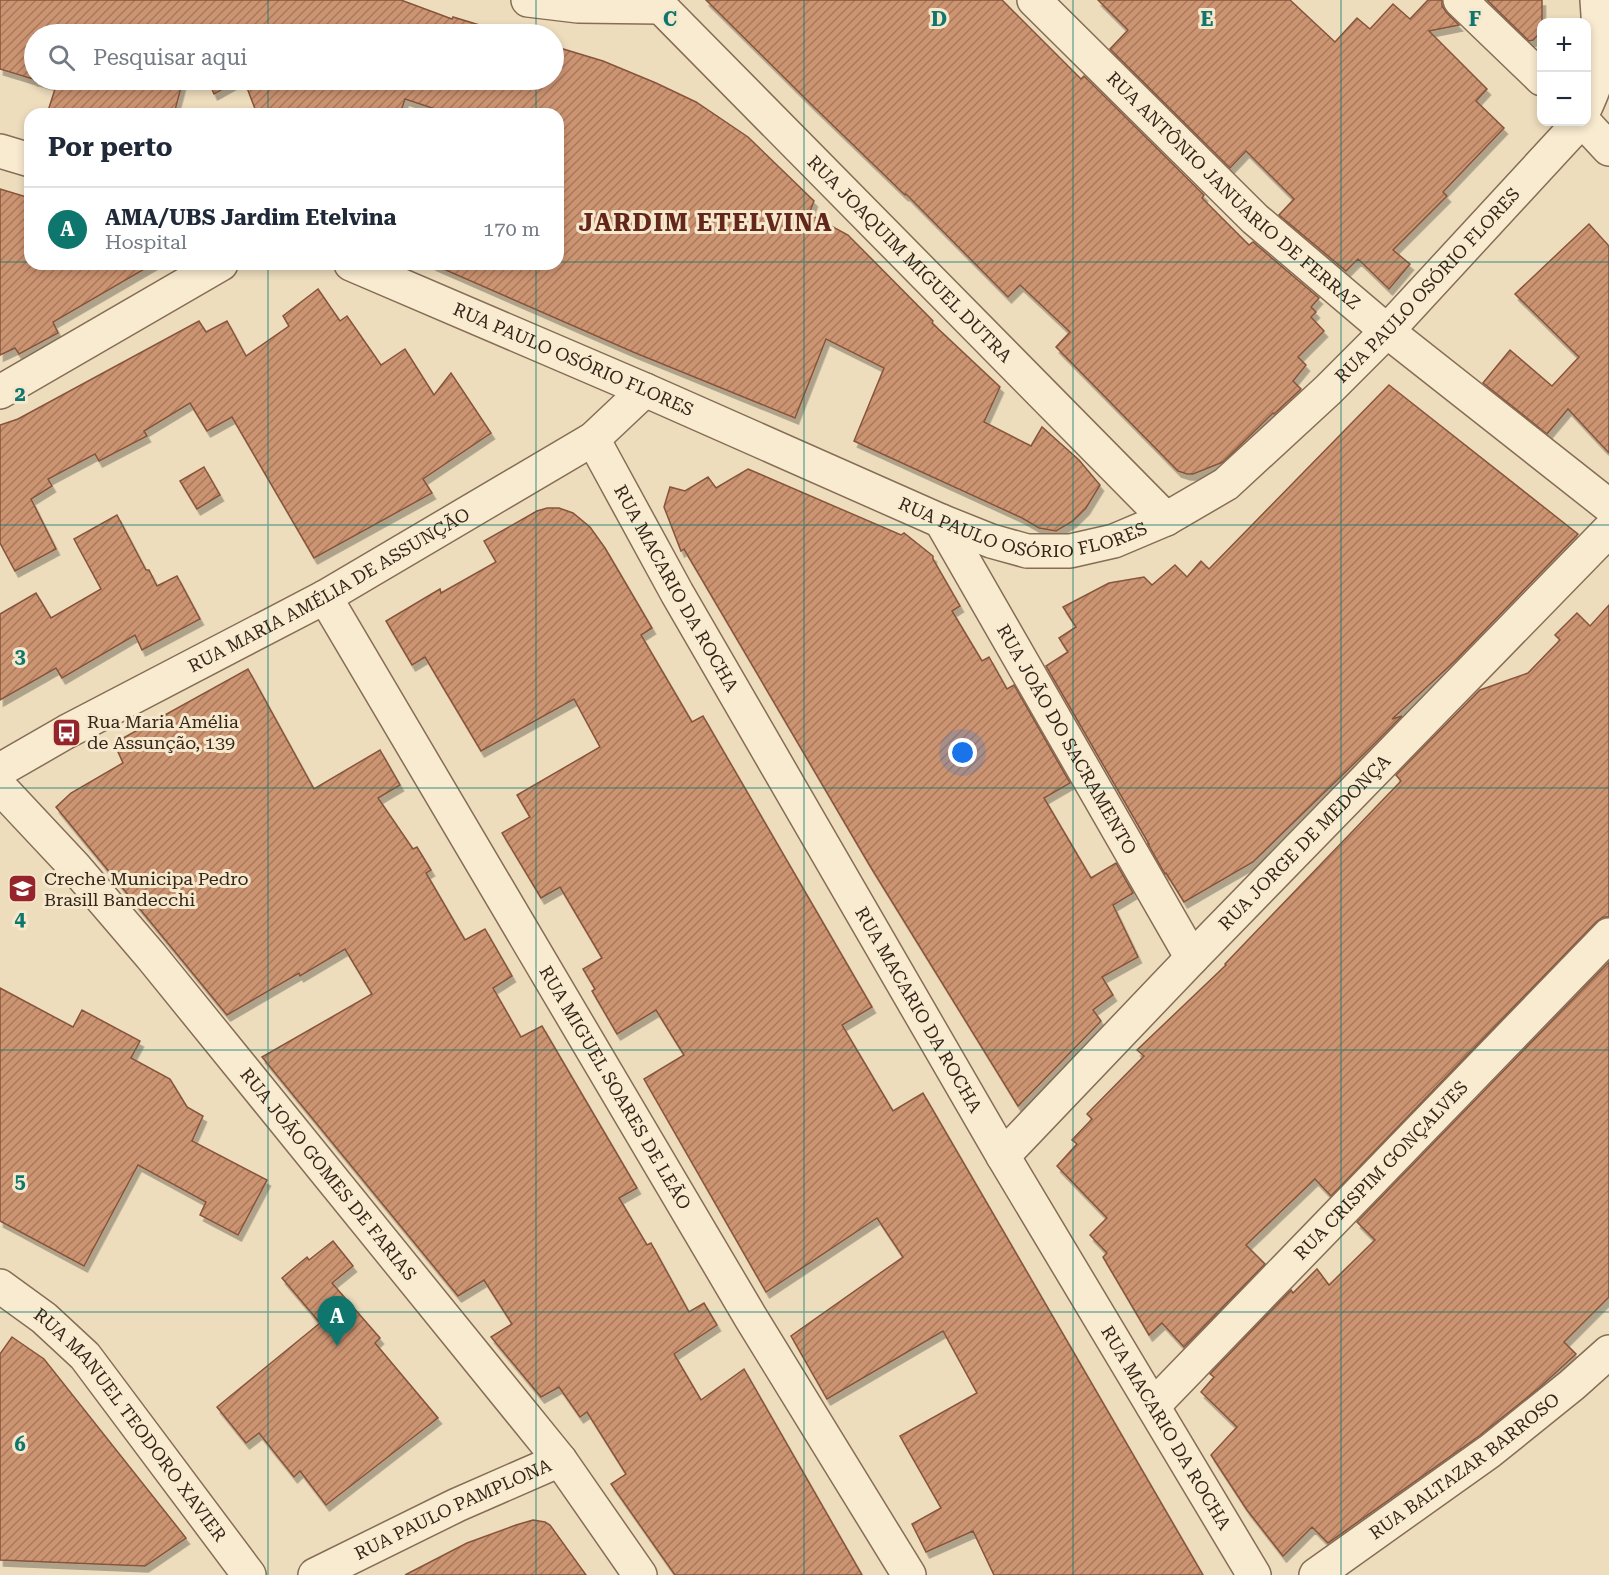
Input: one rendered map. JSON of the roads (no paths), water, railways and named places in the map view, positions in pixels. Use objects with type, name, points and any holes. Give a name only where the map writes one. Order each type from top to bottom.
[{"type":"street","points":[[528,0],[578,6],[657,3]]},
{"type":"street","name":"RUA ANTÔNIO JANUARIO DE FERRAZ","points":[[1034,0],[1255,219],[1387,331],[1609,506]]},
{"type":"street","points":[[1460,0],[1537,75]]},
{"type":"street","points":[[1591,93],[1597,67],[1599,31],[1597,0]]},
{"type":"street","name":"RUA JOAQUIM MIGUEL DUTRA","points":[[657,3],[1166,519]]},
{"type":"street","name":"RUA PAULO OSÓRIO FLORES","points":[[365,270],[992,541],[1027,551],[1070,551],[1114,540],[1166,519],[1226,483],[1328,390],[1387,331],[1578,126]]},
{"type":"street","points":[[1586,126],[1609,149]]},
{"type":"street","points":[[0,151],[24,158]]},
{"type":"street","points":[[0,392],[211,270]]},
{"type":"street","name":"RUA MARIA AMÉLIA DE ASSUNÇÃO","points":[[0,770],[66,732],[325,597],[593,439],[645,390]]},
{"type":"street","name":"RUA MACARIO DA ROCHA","points":[[593,439],[677,593],[1003,1156],[1254,1575]]},
{"type":"street","name":"RUA JOÃO DO SACRAMENTO","points":[[942,521],[1192,958]]},
{"type":"street","name":"RUA JORGE DE MEDONÇA","points":[[1003,1156],[1192,958],[1609,530]]},
{"type":"street","name":"RUA MIGUEL SOARES DE LEÃO","points":[[325,597],[751,1318],[909,1575]]},
{"type":"street","name":"RUA JOÃO GOMES DE FARIAS","points":[[0,787],[74,866],[151,956],[560,1460],[640,1575]]},
{"type":"street","name":"RUA CRISPIM GONÇALVES","points":[[1153,1406],[1609,935]]},
{"type":"street","name":"RUA MANUEL TEODORO XAVIER","points":[[0,1286],[44,1318],[85,1356],[249,1575]]},
{"type":"street","name":"RUA BALTAZAR BARROSO","points":[[1316,1575],[1490,1451],[1609,1352]]},
{"type":"street","name":"RUA PAULO PAMPLONA","points":[[315,1575],[457,1505],[560,1460]]},
{"type":"place","name":"Rua Maria Amélia de Assunção, 139","points":[[66,732]]},
{"type":"place","name":"Creche Municipa Pedro Brasill Bandecchi","points":[[23,889]]},
{"type":"place","name":"AMA/UBS Jardim Etelvina","points":[[337,1346]]},
{"type":"district","name":"JARDIM ETELVINA","points":[[706,223]]}]
